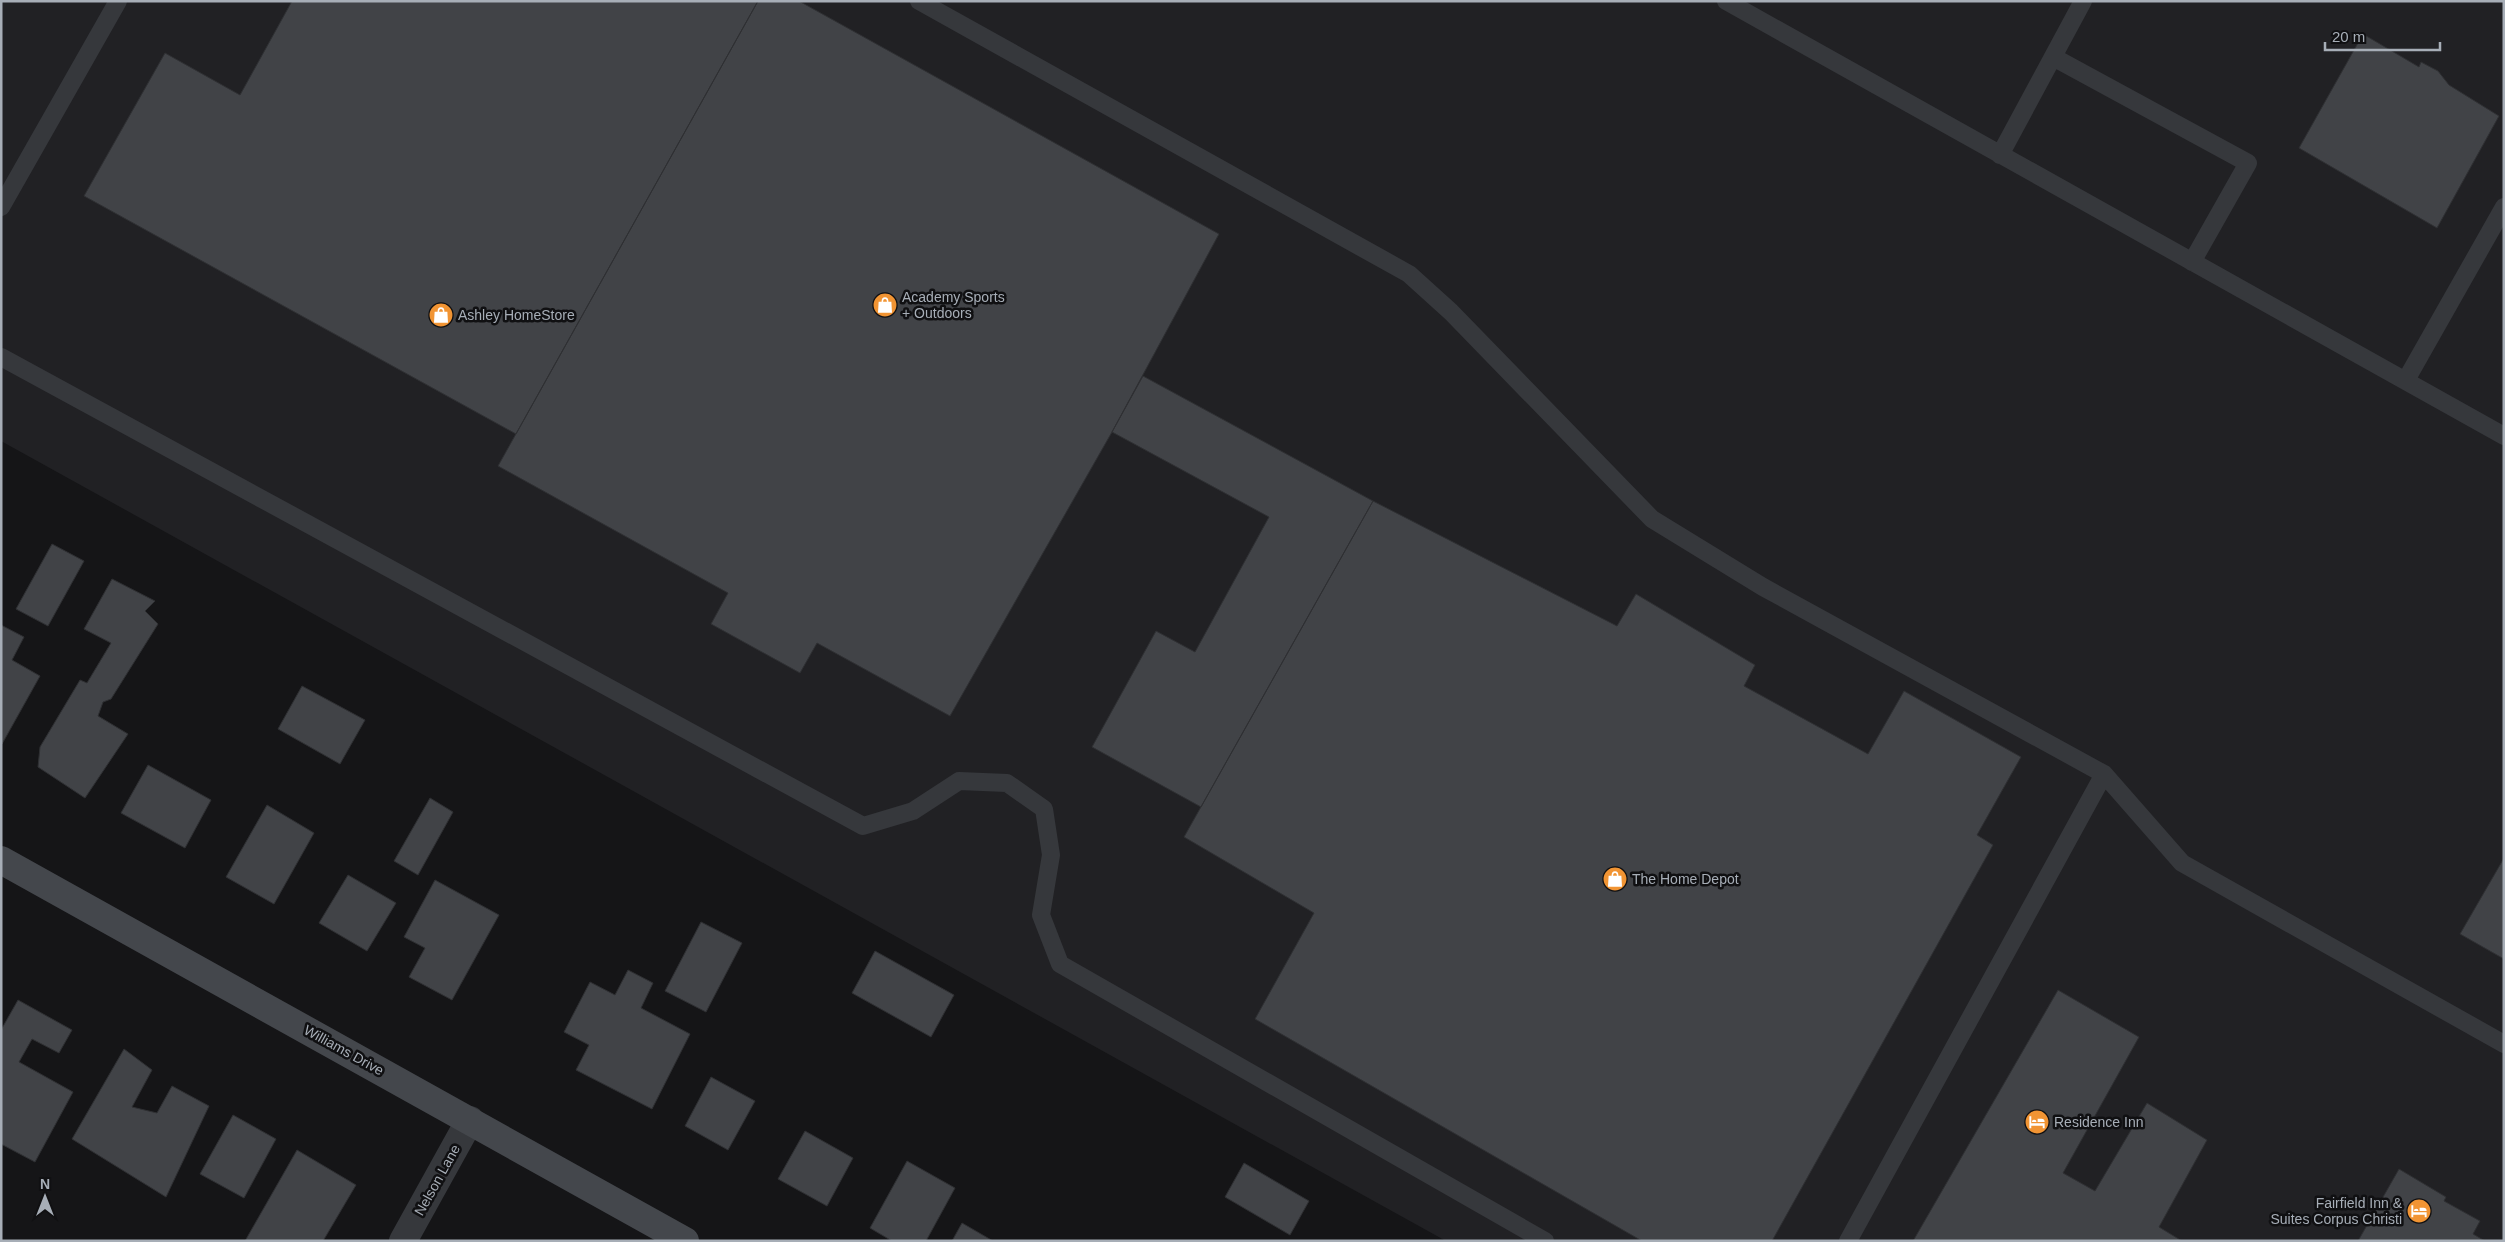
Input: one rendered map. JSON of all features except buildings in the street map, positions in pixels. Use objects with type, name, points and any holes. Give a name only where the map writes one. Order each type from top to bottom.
[{"type":"street","name":"Williams Drive","points":[[1,860],[685,1241]]},
{"type":"street","name":"Nelson Lane","points":[[404,1241],[470,1120]]},
{"type":"lane","points":[[1,207],[118,1]]},
{"type":"lane","points":[[919,1],[1409,274],[1451,312],[1652,519],[1763,588],[2104,774],[2182,862],[2504,1044]]},
{"type":"lane","points":[[1726,1],[2504,436]]},
{"type":"lane","points":[[2000,155],[2083,1]]},
{"type":"lane","points":[[2053,57],[2248,162],[2192,262]]},
{"type":"lane","points":[[2406,380],[2504,207]]},
{"type":"lane","points":[[1,356],[863,826],[913,811],[959,781],[1008,783],[1044,809],[1051,855],[1041,915],[1060,964],[1545,1241]]},
{"type":"lane","points":[[1848,1241],[2104,774]]},
{"type":"shaded area","points":[[1,1],[2504,1],[2504,1241],[1446,1241],[1,441]]},
{"type":"place","name":"Academy Sports + Outdoors","points":[[885,305]]},
{"type":"place","name":"Ashley HomeStore","points":[[441,315]]},
{"type":"place","name":"The Home Depot","points":[[1615,879]]},
{"type":"place","name":"Residence Inn","points":[[2037,1122]]},
{"type":"place","name":"Fairfield Inn & Suites Corpus Christi","points":[[2419,1211]]}]
